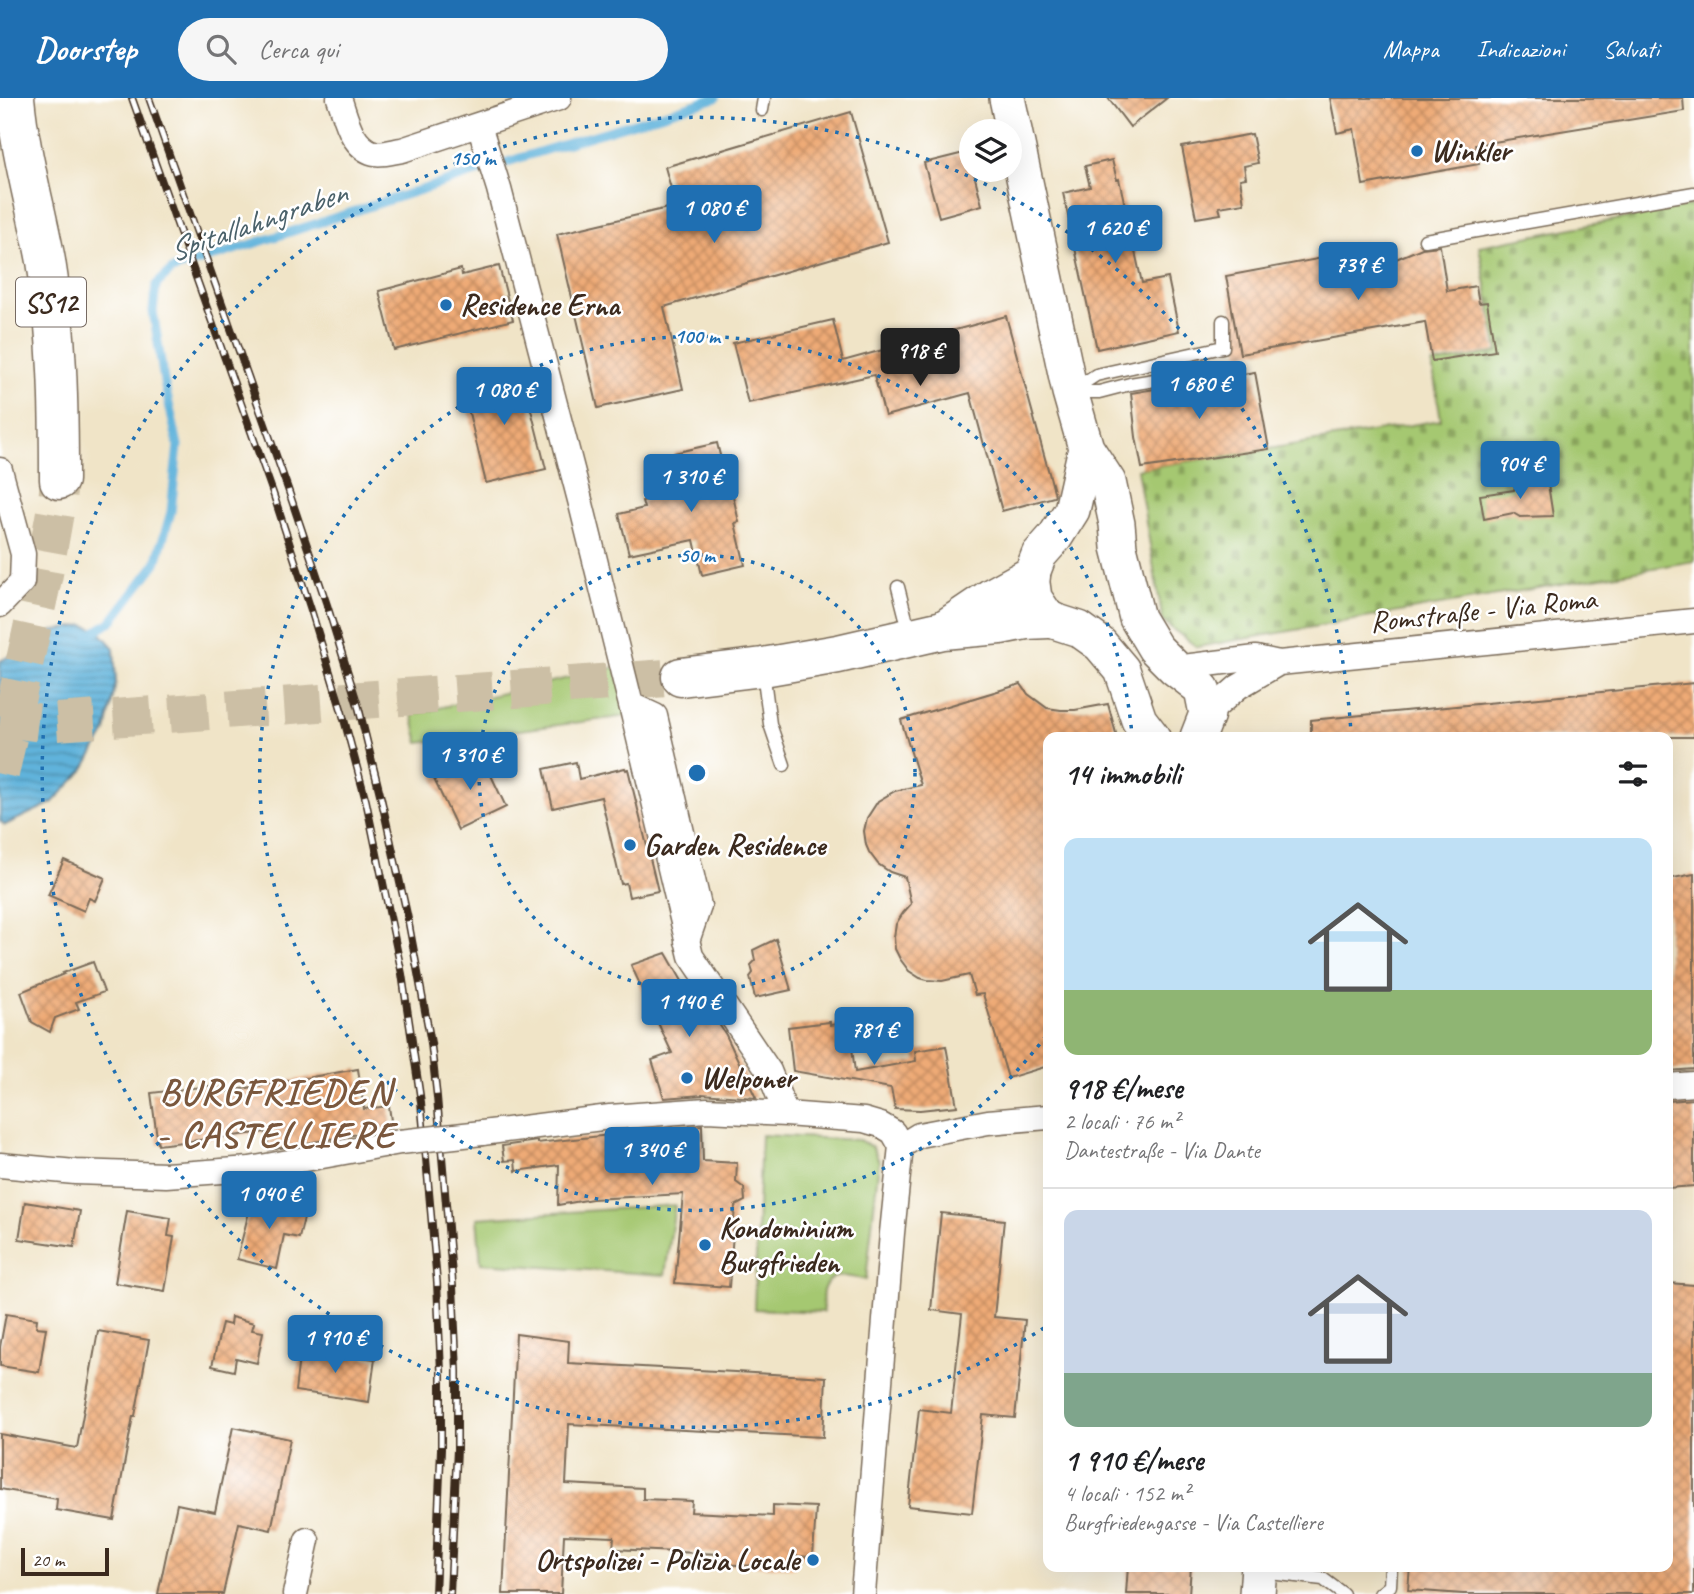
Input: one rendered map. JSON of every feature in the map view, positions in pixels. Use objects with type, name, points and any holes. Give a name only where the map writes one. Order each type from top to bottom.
[{"type":"main road","points":[[1007,98],[1070,393],[1086,448],[1108,482],[1119,547],[1137,618],[1155,648],[1202,689],[1198,730]]},
{"type":"main road","name":"SS12","points":[[11,110],[46,262],[55,327],[59,396],[59,480]]},
{"type":"main road","points":[[1086,448],[1072,510],[1055,537],[1039,555],[1031,576],[1034,598],[1064,624],[1100,644],[1122,670],[1139,720],[1149,732]]},
{"type":"main road","points":[[1055,537],[1076,531],[1100,535],[1119,547]]},
{"type":"main road","points":[[927,634],[1031,576]]},
{"type":"main road","points":[[681,677],[763,667],[927,634],[1026,620],[1097,624],[1117,611],[1128,580]]},
{"type":"street","points":[[339,98],[358,144],[375,153],[402,150],[559,98]]},
{"type":"street","points":[[479,125],[581,504],[691,956],[769,1072],[786,1114]]},
{"type":"street","points":[[0,470],[23,554],[22,582],[0,605]]},
{"type":"street","name":"Romstraße - Via Roma","points":[[1175,668],[1256,659],[1279,663],[1694,621]]},
{"type":"street","name":"Romstraße - Via Roma","points":[[1198,730],[1238,687],[1279,663]]},
{"type":"street","points":[[632,705],[655,716],[699,906],[687,941]]},
{"type":"street","points":[[1673,1086],[1694,1084]]},
{"type":"street","points":[[0,1165],[75,1172],[166,1175],[250,1170],[400,1142],[610,1117],[706,1110],[864,1120],[881,1125],[893,1132],[901,1146],[863,1594]]},
{"type":"street","points":[[901,1146],[919,1135],[988,1122],[1043,1117]]},
{"type":"street","points":[[295,1594],[307,1540]]},
{"type":"lane","points":[[1424,240],[1694,193]]},
{"type":"lane","points":[[1070,393],[1096,375],[1223,347],[1223,321]]},
{"type":"lane","points":[[1070,393],[1099,392],[1130,384],[1222,369]]},
{"type":"lane","points":[[898,587],[927,634]]},
{"type":"lane","points":[[763,667],[770,724],[784,765]]},
{"type":"lane","points":[[1308,1576],[1312,1572]]},
{"type":"lane","points":[[1380,1594],[1390,1586],[1391,1572]]},
{"type":"lane","points":[[1258,1577],[1308,1576],[1323,1579],[1343,1594]]},
{"type":"green space","points":[[1694,205],[1694,561],[1197,647],[1163,622],[1137,469],[1441,420],[1432,364],[1498,352],[1479,246]]},
{"type":"green space","points":[[616,667],[628,716],[419,743],[412,714]]},
{"type":"green space","points":[[761,1135],[859,1140],[872,1147],[879,1161],[866,1280],[842,1276],[827,1282],[822,1296],[823,1312],[754,1309]]},
{"type":"green space","points":[[675,1205],[665,1275],[481,1263],[477,1218]]},
{"type":"water","points":[[84,625],[98,630],[114,648],[116,682],[106,732],[82,772],[52,803],[5,825],[0,821],[0,661],[53,631]]},
{"type":"building","points":[[1108,98],[1167,98],[1130,127]]},
{"type":"building","name":"Winkler","points":[[1330,98],[1683,98],[1684,111],[1475,145],[1479,164],[1363,185],[1354,129],[1337,133]]},
{"type":"building","points":[[851,112],[888,242],[664,307],[683,389],[598,408],[557,234],[676,206],[665,167]]},
{"type":"building","points":[[1252,134],[1258,163],[1244,166],[1246,178],[1240,179],[1244,203],[1219,207],[1221,214],[1196,218],[1182,147]]},
{"type":"building","points":[[959,154],[959,182],[976,182],[982,205],[939,217],[924,163]]},
{"type":"building","points":[[1112,160],[1117,180],[1119,179],[1142,283],[1168,278],[1179,331],[1097,349],[1063,193],[1090,187],[1085,166]]},
{"type":"building","points":[[1393,245],[1396,259],[1422,248],[1440,246],[1447,291],[1476,286],[1479,303],[1487,302],[1495,351],[1432,361],[1425,322],[1240,354],[1226,276]]},
{"type":"building","name":"Residence Erna","points":[[499,266],[513,320],[394,350],[379,291],[461,269],[462,275]]},
{"type":"building","points":[[1006,316],[1055,495],[1002,511],[970,393],[885,416],[874,375],[748,403],[733,343],[833,320],[843,361]]},
{"type":"building","name":"Residence Erna","points":[[521,370],[546,469],[486,483],[462,384]]},
{"type":"building","points":[[1255,372],[1269,449],[1142,468],[1131,393]]},
{"type":"building","points":[[717,443],[739,522],[735,523],[745,565],[702,575],[694,540],[629,554],[619,514],[644,508],[642,501],[683,492],[674,453]]},
{"type":"building","points":[[1547,478],[1553,516],[1520,517],[1513,513],[1484,519],[1480,495],[1514,490],[1516,484]]},
{"type":"building","points":[[1694,683],[1694,737],[1673,737],[1673,732],[1311,732],[1311,720]]},
{"type":"building","points":[[1021,684],[1028,694],[1047,708],[1075,710],[1108,704],[1116,732],[1043,732],[1043,1068],[1008,1078],[983,994],[975,995],[969,975],[942,981],[920,978],[909,971],[895,949],[896,924],[911,904],[905,877],[878,864],[866,845],[864,831],[867,818],[878,801],[895,791],[921,785],[901,720]]},
{"type":"building","points":[[481,754],[506,807],[458,830],[433,777]]},
{"type":"building","name":"Garden Residence","points":[[576,762],[579,779],[628,769],[658,891],[629,897],[626,883],[621,884],[601,797],[553,808],[544,769]]},
{"type":"building","points":[[64,860],[105,878],[95,901],[89,898],[84,911],[48,895]]},
{"type":"building","points":[[1694,874],[1694,1069],[1673,1071],[1673,878]]},
{"type":"building","points":[[776,939],[791,990],[755,998],[750,977],[753,973],[751,965],[755,961],[753,950]]},
{"type":"building","points":[[666,953],[702,1016],[711,1012],[726,1035],[756,1098],[702,1094],[664,1098],[652,1060],[672,1053],[631,965]]},
{"type":"building","points":[[93,962],[104,992],[76,1002],[79,1009],[55,1018],[50,1032],[32,1022],[21,992]]},
{"type":"building","points":[[830,1022],[830,1025],[849,1023],[855,1072],[916,1061],[915,1051],[946,1046],[957,1106],[920,1110],[895,1109],[891,1088],[793,1071],[788,1027]]},
{"type":"building","points":[[358,1069],[364,1109],[389,1106],[392,1128],[269,1150],[266,1132],[158,1145],[151,1093],[217,1085],[218,1093]]},
{"type":"building","points":[[1694,1099],[1694,1186],[1673,1188],[1673,1101]]},
{"type":"building","name":"Kondominium Burgfrieden","points":[[702,1125],[703,1161],[737,1163],[736,1182],[744,1188],[745,1201],[735,1206],[729,1287],[675,1283],[683,1194],[592,1199],[558,1205],[559,1165],[516,1171],[515,1160],[504,1161],[502,1146]]},
{"type":"building","points":[[253,1196],[306,1210],[299,1238],[284,1235],[277,1269],[237,1259]]},
{"type":"building","points":[[25,1202],[80,1211],[74,1247],[19,1239]]},
{"type":"building","points":[[127,1211],[171,1218],[168,1236],[174,1237],[165,1291],[115,1283]]},
{"type":"building","points":[[941,1213],[1004,1220],[994,1317],[1025,1320],[1015,1418],[983,1415],[972,1513],[908,1506],[919,1409],[951,1413],[962,1314],[931,1310]]},
{"type":"building","points":[[1673,1283],[1694,1285],[1694,1594],[1463,1594],[1408,1590],[1410,1572],[1673,1572]]},
{"type":"building","points":[[6,1314],[37,1319],[36,1327],[46,1328],[39,1372],[0,1366],[0,1347]]},
{"type":"building","points":[[231,1317],[254,1323],[252,1330],[263,1332],[257,1363],[236,1358],[234,1371],[212,1366],[222,1323],[230,1325]]},
{"type":"building","points":[[98,1331],[149,1340],[114,1520],[56,1510],[57,1499],[0,1489],[0,1434],[77,1448]]},
{"type":"building","points":[[516,1334],[569,1341],[568,1363],[826,1377],[823,1437],[569,1424],[566,1484],[643,1488],[643,1499],[692,1501],[691,1512],[773,1516],[773,1505],[816,1507],[813,1557],[795,1556],[795,1568],[719,1564],[719,1554],[613,1549],[614,1537],[564,1535],[561,1594],[503,1594]]},
{"type":"building","points":[[300,1349],[375,1359],[369,1402],[295,1391]]},
{"type":"building","points":[[233,1427],[290,1439],[271,1530],[239,1523],[223,1594],[158,1594],[177,1504],[215,1512]]},
{"type":"building","points":[[1128,1572],[1191,1572],[1189,1594],[1126,1594]]},
{"type":"waterway","name":"Spitallahngraben","points":[[89,636],[112,621],[156,563],[171,512],[178,445],[153,311],[156,285],[172,270],[716,98]]},
{"type":"tunnel","points":[[0,774],[44,574],[59,480]]},
{"type":"tunnel","points":[[0,718],[43,723],[681,677]]},
{"type":"railway","points":[[132,98],[273,493],[312,613],[366,801],[402,974],[421,1102],[437,1282],[441,1449],[435,1594]]},
{"type":"railway","points":[[149,98],[327,605],[359,709],[407,914],[431,1043],[453,1287],[457,1449],[450,1594]]},
{"type":"place","name":"Winkler","points":[[1417,151]]},
{"type":"place","name":"Residence Erna","points":[[446,305]]},
{"type":"place","name":"Garden Residence","points":[[630,845]]},
{"type":"place","name":"Welponer","points":[[687,1078]]},
{"type":"place","name":"Kondominium Burgfrieden","points":[[705,1245]]},
{"type":"place","name":"Ortspolizei - Polizia Locale","points":[[813,1560]]},
{"type":"district","name":"BURGFRIEDEN - CASTELLIERE","points":[[276,1112]]}]
